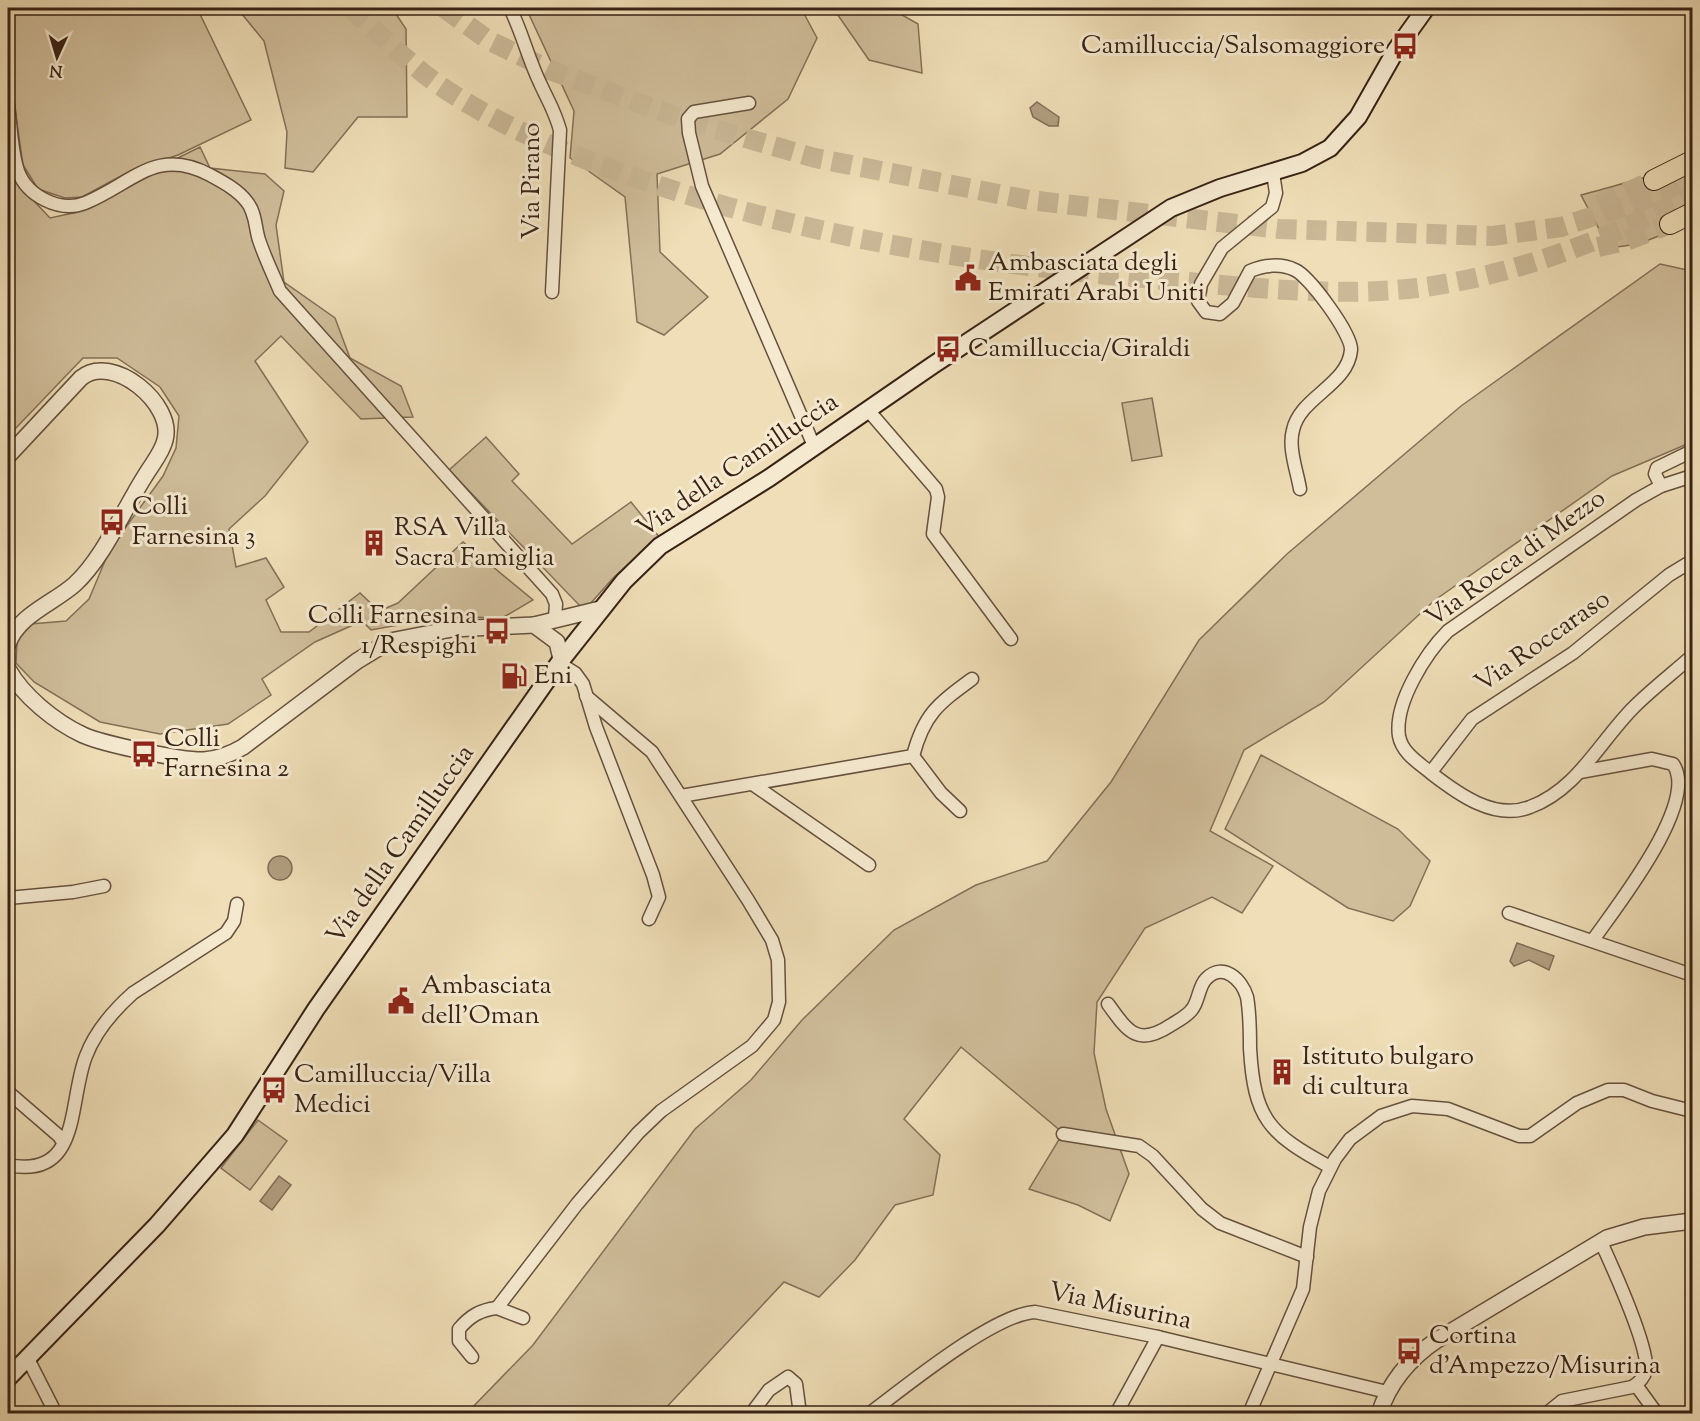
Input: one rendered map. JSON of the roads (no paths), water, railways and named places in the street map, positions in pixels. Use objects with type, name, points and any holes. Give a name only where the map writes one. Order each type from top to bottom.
[{"type":"highway","points":[[1654,180],[1692,161]]},
{"type":"highway","points":[[1670,224],[1692,213]]},
{"type":"main road","name":"Via della Camilluccia","points":[[8,1378],[157,1225],[235,1135],[316,1009],[560,661],[600,609],[637,567],[660,546],[814,447],[1171,207],[1220,188],[1313,159],[1343,135],[1358,117],[1396,50],[1426,8]]},
{"type":"street","name":"Via Pirano","points":[[510,8],[524,37],[539,82],[554,106],[560,130],[552,292]]},
{"type":"street","points":[[749,103],[694,112],[688,119],[689,133],[702,186],[814,447]]},
{"type":"street","points":[[8,104],[19,173],[30,190],[51,202],[65,206],[85,203],[140,172],[171,164],[199,169],[241,196],[251,207],[259,239],[280,291],[552,594],[556,604],[555,618]]},
{"type":"street","points":[[1273,173],[1276,194],[1272,207],[1222,248],[1201,284],[1198,301],[1206,312],[1220,314],[1233,303],[1250,271],[1263,267],[1287,267],[1300,273],[1345,328],[1351,343],[1347,364],[1304,411],[1292,430],[1292,444],[1300,489]]},
{"type":"street","points":[[8,456],[81,378],[94,371],[108,370],[136,386],[156,403],[166,422],[163,448],[86,571],[66,592],[20,624],[8,644]]},
{"type":"street","points":[[868,410],[936,489],[938,497],[933,534],[1011,639]]},
{"type":"street","points":[[1661,486],[1655,474],[1657,468],[1692,451]]},
{"type":"street","name":"Via Rocca di Mezzo","points":[[1692,476],[1661,486],[1617,513],[1448,631],[1430,651],[1409,692],[1399,735],[1406,751],[1466,798],[1513,811],[1528,808],[1551,798],[1580,771],[1634,706],[1692,656]]},
{"type":"street","name":"Via Roccaraso","points":[[1431,772],[1472,719],[1573,653],[1669,575],[1692,561]]},
{"type":"street","points":[[8,669],[20,685],[51,714],[83,735],[203,760],[223,756],[243,747],[362,657],[390,640],[452,628],[534,626],[555,618],[600,609]]},
{"type":"street","points":[[534,626],[557,642],[560,661],[578,676],[586,696],[658,890],[658,902],[649,919]]},
{"type":"street","points":[[913,756],[918,737],[933,708],[972,679]]},
{"type":"street","points":[[497,1308],[577,1204],[638,1134],[661,1111],[752,1046],[768,1029],[777,1011],[778,960],[772,940],[648,747],[586,696]]},
{"type":"street","points":[[681,796],[913,756]]},
{"type":"street","points":[[913,756],[941,793],[960,811]]},
{"type":"street","points":[[1580,771],[1658,759],[1673,764],[1680,779],[1678,798],[1648,862],[1593,940]]},
{"type":"street","points":[[754,785],[869,865]]},
{"type":"street","points":[[8,896],[73,892],[104,886]]},
{"type":"street","points":[[8,1165],[39,1164],[61,1152],[63,1142],[71,1130],[80,1073],[92,1043],[102,1028],[133,993],[226,933],[234,921],[237,904]]},
{"type":"street","points":[[1509,913],[1692,975]]},
{"type":"street","points":[[1108,1004],[1131,1032],[1144,1036],[1151,1035],[1189,1014],[1202,984],[1211,975],[1223,972],[1236,977],[1244,987],[1247,997],[1253,1085],[1262,1111],[1277,1133],[1330,1167]]},
{"type":"street","points":[[1249,1413],[1297,1307],[1305,1280],[1313,1210],[1330,1167],[1350,1139],[1368,1124],[1394,1110],[1412,1106],[1437,1107],[1464,1113],[1524,1137],[1534,1134],[1576,1103],[1608,1090],[1624,1089],[1652,1101],[1692,1111]]},
{"type":"street","points":[[8,1092],[63,1142]]},
{"type":"street","points":[[1063,1134],[1139,1146],[1153,1156],[1202,1209],[1220,1223],[1307,1257]]},
{"type":"street","points":[[1379,1413],[1387,1392],[1402,1372],[1427,1347],[1601,1242],[1630,1230],[1692,1221]]},
{"type":"street","points":[[1546,1413],[1563,1401],[1636,1385],[1644,1375],[1645,1359],[1627,1303],[1601,1242]]},
{"type":"street","points":[[471,1357],[459,1341],[459,1329],[467,1319],[484,1309],[497,1308],[523,1318]]},
{"type":"street","name":"Via Misurina","points":[[869,1413],[982,1333],[1016,1314],[1035,1312],[1049,1313],[1158,1337],[1387,1392]]},
{"type":"street","points":[[1116,1413],[1158,1337]]},
{"type":"street","points":[[27,1357],[56,1413]]},
{"type":"street","points":[[752,1413],[769,1390],[788,1377],[796,1384],[800,1413]]},
{"type":"street","points":[[1636,1385],[1657,1413]]},
{"type":"tunnel","points":[[350,8],[414,65],[457,97],[526,134],[598,164],[686,194],[817,229],[884,243],[1018,265],[1285,290],[1351,292],[1417,288],[1487,275],[1559,254],[1628,226],[1692,194]]},
{"type":"tunnel","points":[[444,8],[488,40],[550,70],[693,123],[815,158],[1029,200],[1280,229],[1492,236],[1561,227],[1652,197],[1692,177]]},
{"type":"tunnel","points":[[1599,205],[1654,180]]},
{"type":"tunnel","points":[[1598,247],[1626,241],[1670,224]]},
{"type":"place","name":"Camilluccia/Salsomaggiore","points":[[1405,46]]},
{"type":"place","name":"Ambasciata degli Emirati Arabi Uniti","points":[[968,278]]},
{"type":"place","name":"Camilluccia/Giraldi","points":[[948,349]]},
{"type":"place","name":"Colli Farnesina 3","points":[[112,522]]},
{"type":"place","name":"RSA Villa Sacra Famiglia","points":[[374,543]]},
{"type":"place","name":"Colli Farnesina 1/Respighi","points":[[497,631]]},
{"type":"place","name":"Eni","points":[[514,676]]},
{"type":"place","name":"Colli Farnesina 2","points":[[144,754]]},
{"type":"place","name":"Ambasciata dell'Oman","points":[[401,1001]]},
{"type":"place","name":"Istituto bulgaro di cultura","points":[[1282,1072]]},
{"type":"place","name":"Camilluccia/Villa Medici","points":[[274,1090]]},
{"type":"place","name":"Cortina d'Ampezzo/Misurina","points":[[1409,1351]]}]
